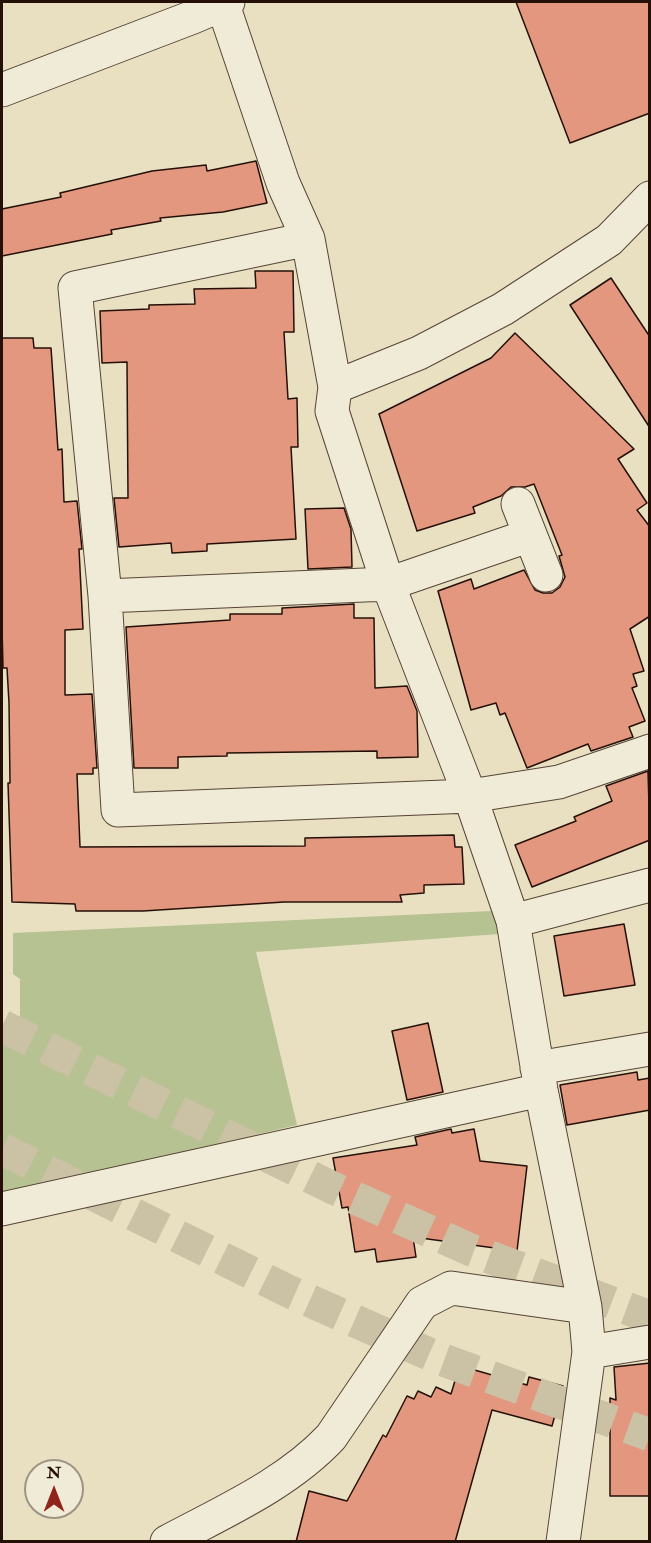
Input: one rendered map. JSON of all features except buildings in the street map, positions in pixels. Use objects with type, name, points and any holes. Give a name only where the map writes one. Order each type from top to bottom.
[{"type":"street","points":[[2,90],[183,21],[224,2],[283,183],[308,239],[335,387],[332,411],[388,584],[470,796],[513,921],[539,1079],[585,1307],[589,1352],[563,1542]]},
{"type":"street","points":[[335,387],[419,353],[503,309],[609,240],[650,198]]},
{"type":"street","points":[[308,239],[75,288],[105,596],[118,810],[470,796],[558,782],[650,751]]},
{"type":"street","points":[[518,504],[528,536],[546,575]]},
{"type":"street","points":[[105,596],[388,584],[528,536]]},
{"type":"street","points":[[513,921],[650,885]]},
{"type":"street","points":[[2,1209],[539,1079],[650,1049]]},
{"type":"street","points":[[167,1542],[244,1500],[314,1455],[331,1437],[422,1303],[451,1288],[585,1307]]},
{"type":"street","points":[[589,1352],[650,1342]]},
{"type":"green space","points":[[492,911],[499,934],[256,952],[297,1125],[12,1192],[2,1191],[2,1026],[20,1025],[20,979],[13,974],[13,933]]},
{"type":"tunnel","points":[[2,1026],[333,1188],[471,1250],[650,1317]]},
{"type":"tunnel","points":[[2,1149],[288,1291],[438,1358],[650,1435]]}]
